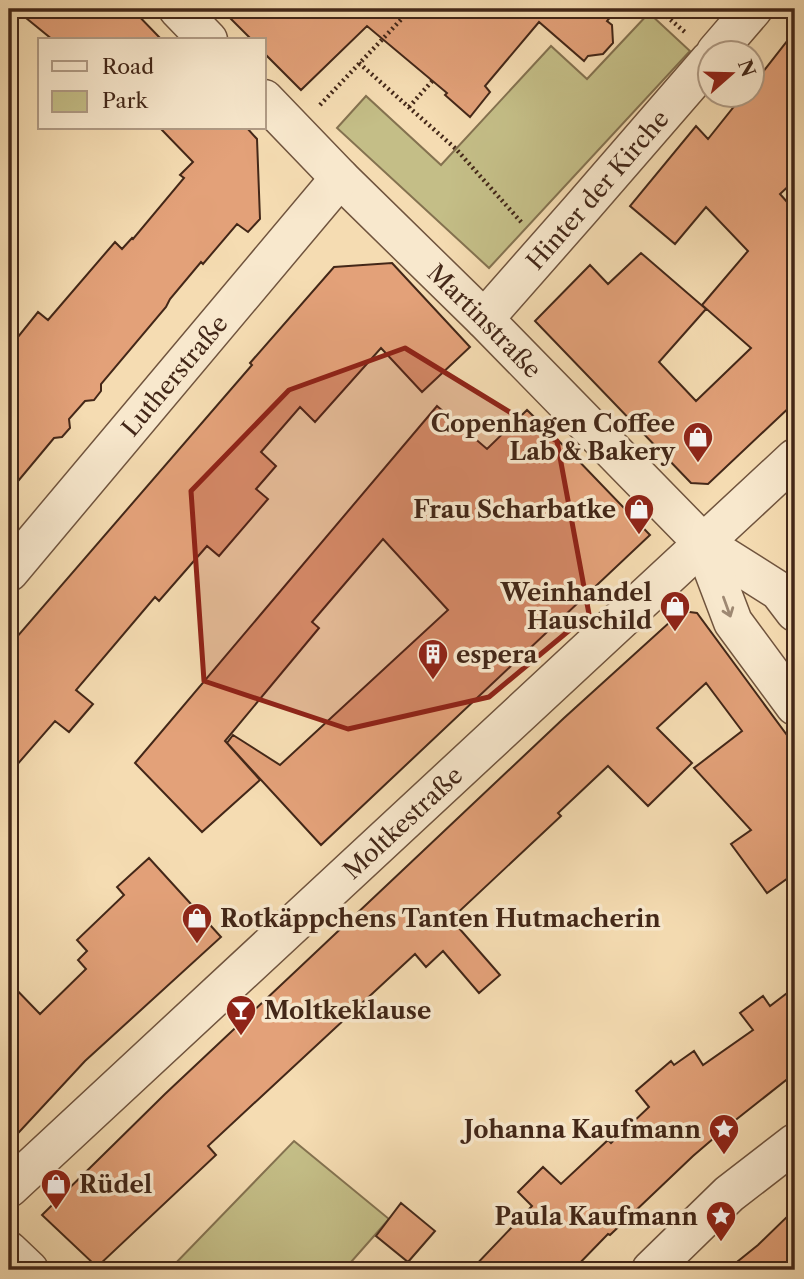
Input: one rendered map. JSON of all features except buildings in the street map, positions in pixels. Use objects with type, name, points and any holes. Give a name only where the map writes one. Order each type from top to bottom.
[{"type":"street","points":[[178,9],[206,38]]},
{"type":"street","points":[[728,38],[754,9]]},
{"type":"street","name":"Hinter der Kirche","points":[[484,319],[696,75]]},
{"type":"street","name":"Martinstraße","points":[[266,101],[704,543]]},
{"type":"street","name":"Lutherstraße","points":[[9,572],[340,178]]},
{"type":"street","name":"Moltkestraße","points":[[9,1188],[795,458]]},
{"type":"street","points":[[704,543],[779,590],[795,612]]},
{"type":"street","points":[[704,543],[733,622],[795,706]]},
{"type":"street","points":[[650,1270],[729,1194],[795,1143]]},
{"type":"street","points":[[9,1251],[29,1270]]},
{"type":"path","points":[[295,131],[411,9]]},
{"type":"path","points":[[359,63],[456,149],[537,240],[548,247]]},
{"type":"path","points":[[409,107],[434,79]]},
{"type":"highlighted area","points":[[405,348],[557,441],[589,614],[489,697],[348,729],[204,681],[191,491],[289,390]]},
{"type":"green space","points":[[649,13],[690,51],[489,268],[337,128],[366,96],[441,165],[551,46],[587,79]]},
{"type":"green space","points":[[294,1141],[389,1219],[344,1270],[169,1270]]},
{"type":"place","name":"Copenhagen Coffee Lab & Bakery","points":[[698,464]]},
{"type":"place","name":"Frau Scharbatke","points":[[639,536]]},
{"type":"place","name":"Weinhandel Hauschild","points":[[675,633]]},
{"type":"place","name":"espera","points":[[433,681]]},
{"type":"place","name":"Rotkäppchens Tanten Hutmacherin","points":[[197,945]]},
{"type":"place","name":"Moltkeklause","points":[[241,1037]]},
{"type":"place","name":"Johanna Kaufmann","points":[[724,1156]]},
{"type":"place","name":"Rüdel","points":[[56,1211]]},
{"type":"place","name":"Paula Kaufmann","points":[[721,1243]]}]
